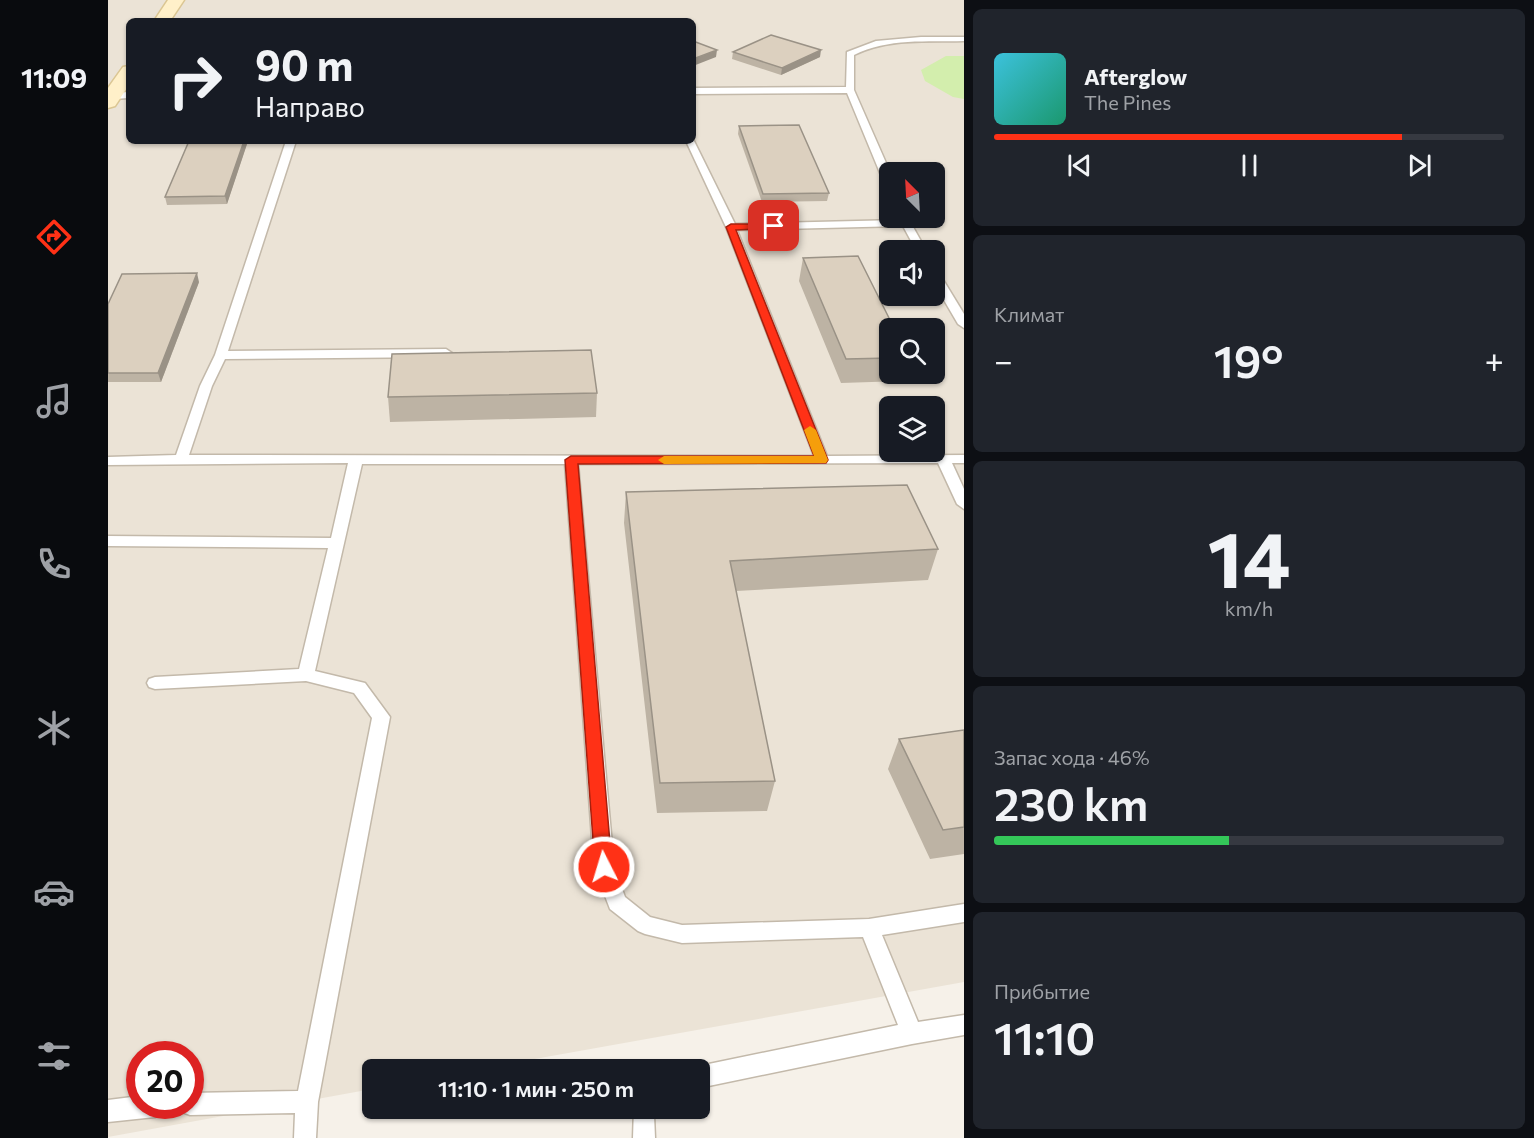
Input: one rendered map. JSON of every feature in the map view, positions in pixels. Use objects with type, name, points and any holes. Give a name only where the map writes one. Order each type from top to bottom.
[{"type":"street","points":[[164,18],[176,0]]},
{"type":"street","points":[[116,98],[126,77]]},
{"type":"lane","points":[[880,162],[850,90],[850,54],[861,47],[897,40],[964,39]]},
{"type":"lane","points":[[696,91],[850,90]]},
{"type":"lane","points":[[181,459],[206,386],[221,355],[290,144]]},
{"type":"lane","points":[[692,144],[731,227],[822,460]]},
{"type":"lane","points":[[731,227],[879,221]]},
{"type":"lane","points":[[945,292],[964,324]]},
{"type":"lane","points":[[221,355],[461,353]]},
{"type":"lane","points":[[108,461],[181,459],[879,460]]},
{"type":"lane","points":[[945,459],[964,459]]},
{"type":"lane","points":[[306,675],[356,460]]},
{"type":"lane","points":[[571,460],[604,867],[617,903],[645,925],[682,934],[869,928],[964,913]]},
{"type":"lane","points":[[944,462],[964,504]]},
{"type":"lane","points":[[108,541],[337,543]]},
{"type":"lane","points":[[155,683],[306,675],[359,688],[381,717],[307,1102],[305,1138]]},
{"type":"lane","points":[[869,928],[912,1033]]},
{"type":"lane","points":[[710,1075],[912,1033],[964,1025]]},
{"type":"lane","points":[[204,1104],[307,1102]]},
{"type":"lane","points":[[108,1111],[126,1109]]},
{"type":"lane","points":[[643,1119],[644,1138]]},
{"type":"shaded area","points":[[108,0],[964,0],[964,982],[535,1059],[362,1059],[362,1091],[108,1137]]},
{"type":"green space","points":[[946,56],[964,56],[964,99],[953,97],[925,81],[921,70]]},
{"type":"building","points":[[771,35],[821,50],[782,68],[733,52]]},
{"type":"building","points":[[696,42],[717,50],[696,58]]},
{"type":"building","points":[[799,125],[829,193],[763,194],[739,126]]},
{"type":"building","points":[[188,144],[243,144],[225,196],[165,197]]},
{"type":"building","points":[[858,256],[879,298],[879,306],[883,306],[889,318],[879,318],[879,358],[846,359],[803,258]]},
{"type":"building","points":[[197,273],[158,373],[108,373],[108,304],[122,274]]},
{"type":"building","points":[[591,350],[597,393],[388,397],[392,354]]},
{"type":"building","points":[[907,485],[938,549],[730,561],[775,781],[660,783],[626,492]]},
{"type":"building","points":[[964,730],[964,827],[943,830],[899,739]]},
{"type":"slow traffic","points":[[664,460],[822,460],[810,430]]},
{"type":"route","points":[[604,867],[571,460],[822,460],[731,227],[774,226]]}]
